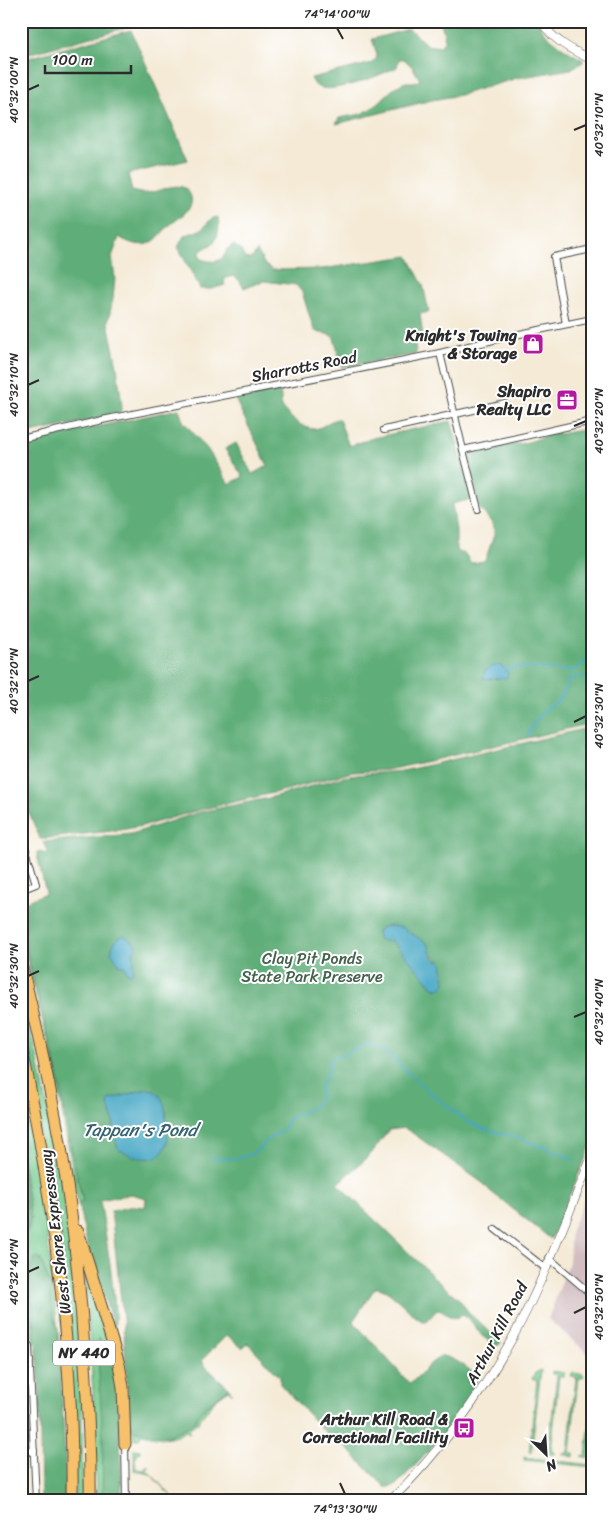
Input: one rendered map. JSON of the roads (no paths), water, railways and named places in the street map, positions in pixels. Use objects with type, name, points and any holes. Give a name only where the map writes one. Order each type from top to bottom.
[{"type":"highway","name":"West Shore Expressway","points":[[21,964],[50,1090],[70,1205],[84,1345],[89,1421],[90,1501]]},
{"type":"highway","name":"West Shore Expressway","points":[[21,1045],[37,1118],[52,1211],[60,1278],[71,1424],[72,1501]]},
{"type":"highway","points":[[70,1205],[119,1364],[123,1387],[125,1444]]},
{"type":"street","points":[[541,21],[548,32],[559,42],[592,60]]},
{"type":"street","points":[[566,324],[554,257],[592,249]]},
{"type":"street","name":"Sharrotts Road","points":[[21,438],[102,420],[440,353],[592,319]]},
{"type":"street","points":[[440,353],[478,509]]},
{"type":"street","points":[[384,430],[505,403]]},
{"type":"street","points":[[463,450],[592,421]]},
{"type":"street","points":[[21,833],[36,884],[21,890]]},
{"type":"street","name":"Arthur Kill Road","points":[[390,1501],[451,1433],[484,1386],[514,1336],[592,1156]]},
{"type":"street","points":[[584,1174],[592,1178]]},
{"type":"street","points":[[495,1229],[545,1268]]},
{"type":"street","points":[[549,1258],[592,1295]]},
{"type":"street","points":[[29,1346],[36,1501]]},
{"type":"street","points":[[21,1351],[30,1361]]},
{"type":"street","points":[[125,1444],[126,1501]]},
{"type":"street","points":[[21,1451],[34,1451]]},
{"type":"water","points":[[500,665],[508,672],[507,678],[483,679],[484,672],[490,667]]},
{"type":"water","points":[[383,927],[401,927],[428,944],[432,957],[442,962],[445,982],[442,988],[434,988],[392,941],[384,941],[378,938],[377,932]]},
{"type":"water","points":[[124,935],[138,946],[133,951],[133,972],[130,974],[127,973],[126,968],[118,963],[111,952],[118,938]]},
{"type":"water","name":"Tappan's Pond","points":[[147,1089],[157,1093],[163,1102],[166,1112],[168,1137],[162,1152],[151,1158],[137,1157],[118,1149],[113,1129],[114,1122],[108,1105],[109,1100]]},
{"type":"waterway","points":[[505,669],[520,667],[569,671],[574,670],[588,660],[592,660]]},
{"type":"waterway","points":[[528,735],[535,721],[545,710],[556,703],[566,690],[569,679],[592,675]]},
{"type":"waterway","points":[[211,1158],[237,1158],[255,1152],[272,1136],[282,1132],[290,1117],[304,1112],[318,1103],[322,1082],[327,1076],[330,1059],[344,1055],[362,1046],[370,1045],[380,1047],[428,1091],[466,1121],[484,1129],[519,1138],[574,1159]]},
{"type":"place","name":"Knight's Towing & Storage","points":[[533,344]]},
{"type":"place","name":"Shapiro Realty LLC","points":[[567,400]]},
{"type":"place","name":"Arthur Kill Road & Correctional Facility","points":[[464,1428]]},
{"type":"park label","name":"Clay Pit Ponds State Park Preserve","points":[[312,967]]}]
